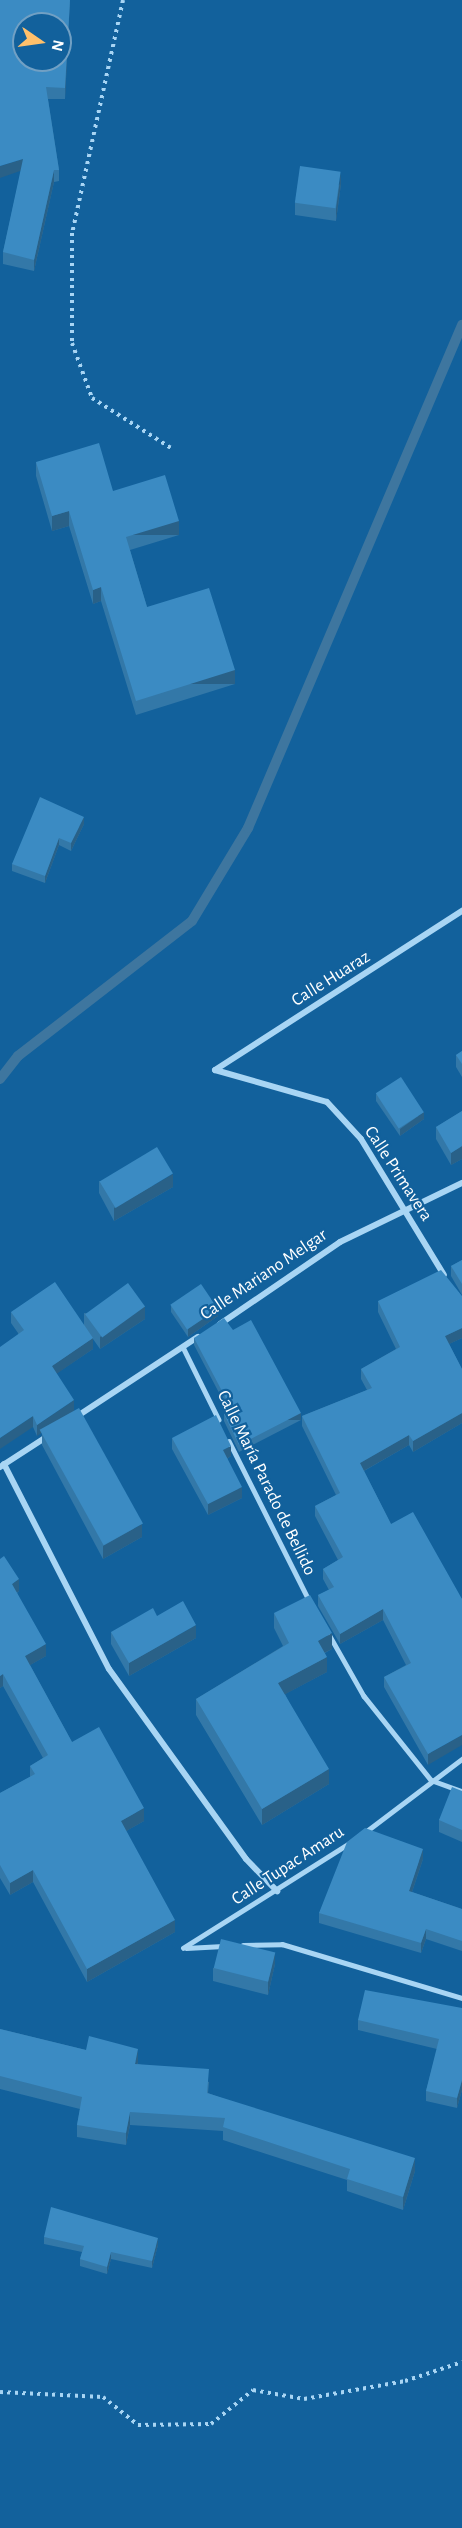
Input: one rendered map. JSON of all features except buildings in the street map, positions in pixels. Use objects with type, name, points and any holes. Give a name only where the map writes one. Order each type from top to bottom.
[{"type":"street","name":"Calle Huaraz","points":[[215,1070],[462,911]]},
{"type":"street","name":"Calle Primavera","points":[[215,1070],[327,1102],[361,1139],[450,1285]]},
{"type":"street","name":"Calle Mariano Melgar","points":[[213,1328],[340,1242],[406,1213],[462,1183]]},
{"type":"street","name":"Calle Mariano Melgar","points":[[64,1425],[203,1335]]},
{"type":"street","points":[[54,1432],[2,1466],[109,1669],[246,1859],[277,1891]]},
{"type":"lane","name":"Calle María Parado de Bellido","points":[[183,1347],[311,1603]]},
{"type":"lane","points":[[323,1624],[364,1696],[431,1780],[462,1791]]},
{"type":"lane","name":"Calle Tupac Amaru","points":[[227,1946],[183,1948],[336,1855],[431,1780],[462,1759]]},
{"type":"lane","points":[[238,1946],[282,1944],[462,1998]]},
{"type":"path","points":[[123,0],[72,233],[72,343],[92,398],[171,448]]},
{"type":"path","points":[[0,2392],[104,2397],[138,2425],[211,2424],[253,2390],[304,2399],[405,2381],[462,2362]]},
{"type":"waterway","points":[[0,1079],[18,1056],[192,921],[248,828],[462,325]]}]
